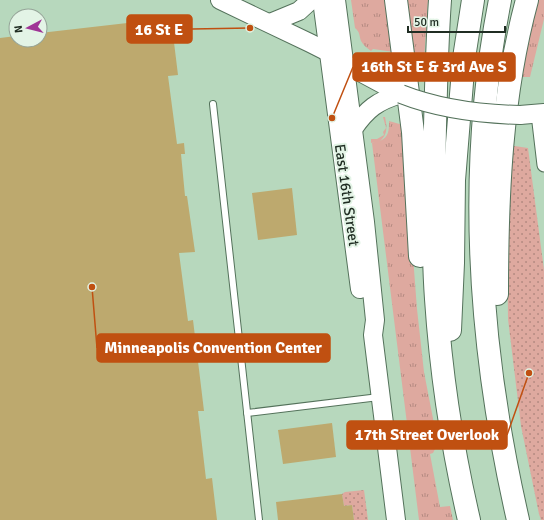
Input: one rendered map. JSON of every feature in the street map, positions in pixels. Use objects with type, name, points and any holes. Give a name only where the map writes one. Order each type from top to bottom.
[{"type":"highway","points":[[396,0],[413,132],[422,289],[430,365],[436,394],[467,512]]},
{"type":"highway","points":[[440,0],[433,197],[437,311],[449,420],[467,512]]},
{"type":"highway","points":[[449,420],[449,364],[454,263],[454,180],[464,58],[473,0]]},
{"type":"highway","points":[[500,0],[487,78],[480,197],[481,265],[493,390],[501,439],[519,520]]},
{"type":"highway","points":[[519,520],[504,421],[501,386],[497,307],[497,216],[501,144],[507,93],[527,0]]},
{"type":"street","points":[[220,0],[328,52],[345,64],[415,100],[463,111],[490,114],[541,114],[544,165]]},
{"type":"street","points":[[270,23],[299,11],[311,0]]},
{"type":"street","name":"East 16th Street","points":[[322,0],[365,322],[373,335]]},
{"type":"street","name":"East 16th Street","points":[[336,0],[365,222],[375,320],[373,335],[396,520]]},
{"type":"street","points":[[353,129],[369,109],[378,102],[401,94]]},
{"type":"lane","points":[[213,104],[259,520]]},
{"type":"lane","points":[[246,413],[380,397]]},
{"type":"green space","points":[[351,0],[386,0],[394,52],[373,49],[371,51],[363,44],[359,32],[355,28]]},
{"type":"green space","points":[[401,0],[428,0],[424,60],[411,59]]},
{"type":"green space","points":[[538,0],[544,0],[544,19],[530,77],[519,77]]},
{"type":"green space","points":[[383,117],[385,117],[386,128]]},
{"type":"green space","points":[[389,121],[403,125],[417,309],[424,372],[435,429],[432,430],[435,449],[433,453],[430,454],[440,507],[450,506],[453,520],[419,520],[372,143],[375,142],[371,143],[371,139],[377,139],[384,135],[383,132],[386,128],[384,136],[380,141],[387,135],[389,130]]},
{"type":"green space","points":[[508,145],[528,148],[544,270],[544,520],[541,520],[539,514],[521,426],[508,319]]},
{"type":"green space","points":[[364,490],[368,520],[354,520],[352,505],[344,506],[342,494],[345,492]]},
{"type":"building","points":[[171,18],[178,75],[168,76],[177,144],[184,143],[185,154],[181,154],[185,196],[187,196],[195,252],[179,253],[188,321],[193,320],[204,411],[198,411],[206,479],[212,478],[217,520],[0,520],[0,38],[8,37],[8,48],[48,48],[48,32]]},
{"type":"building","points":[[292,188],[297,235],[258,240],[252,193]]},
{"type":"building","points":[[332,423],[336,457],[283,464],[278,430]]},
{"type":"building","points":[[342,494],[344,506],[352,505],[354,520],[278,520],[276,502]]},
{"type":"place","name":"16 St E","points":[[250,28]]},
{"type":"place","name":"16th St E & 3rd Ave S","points":[[332,118]]},
{"type":"place","name":"Minneapolis Convention Center","points":[[92,287]]},
{"type":"place","name":"17th Street Overlook","points":[[529,373]]}]
